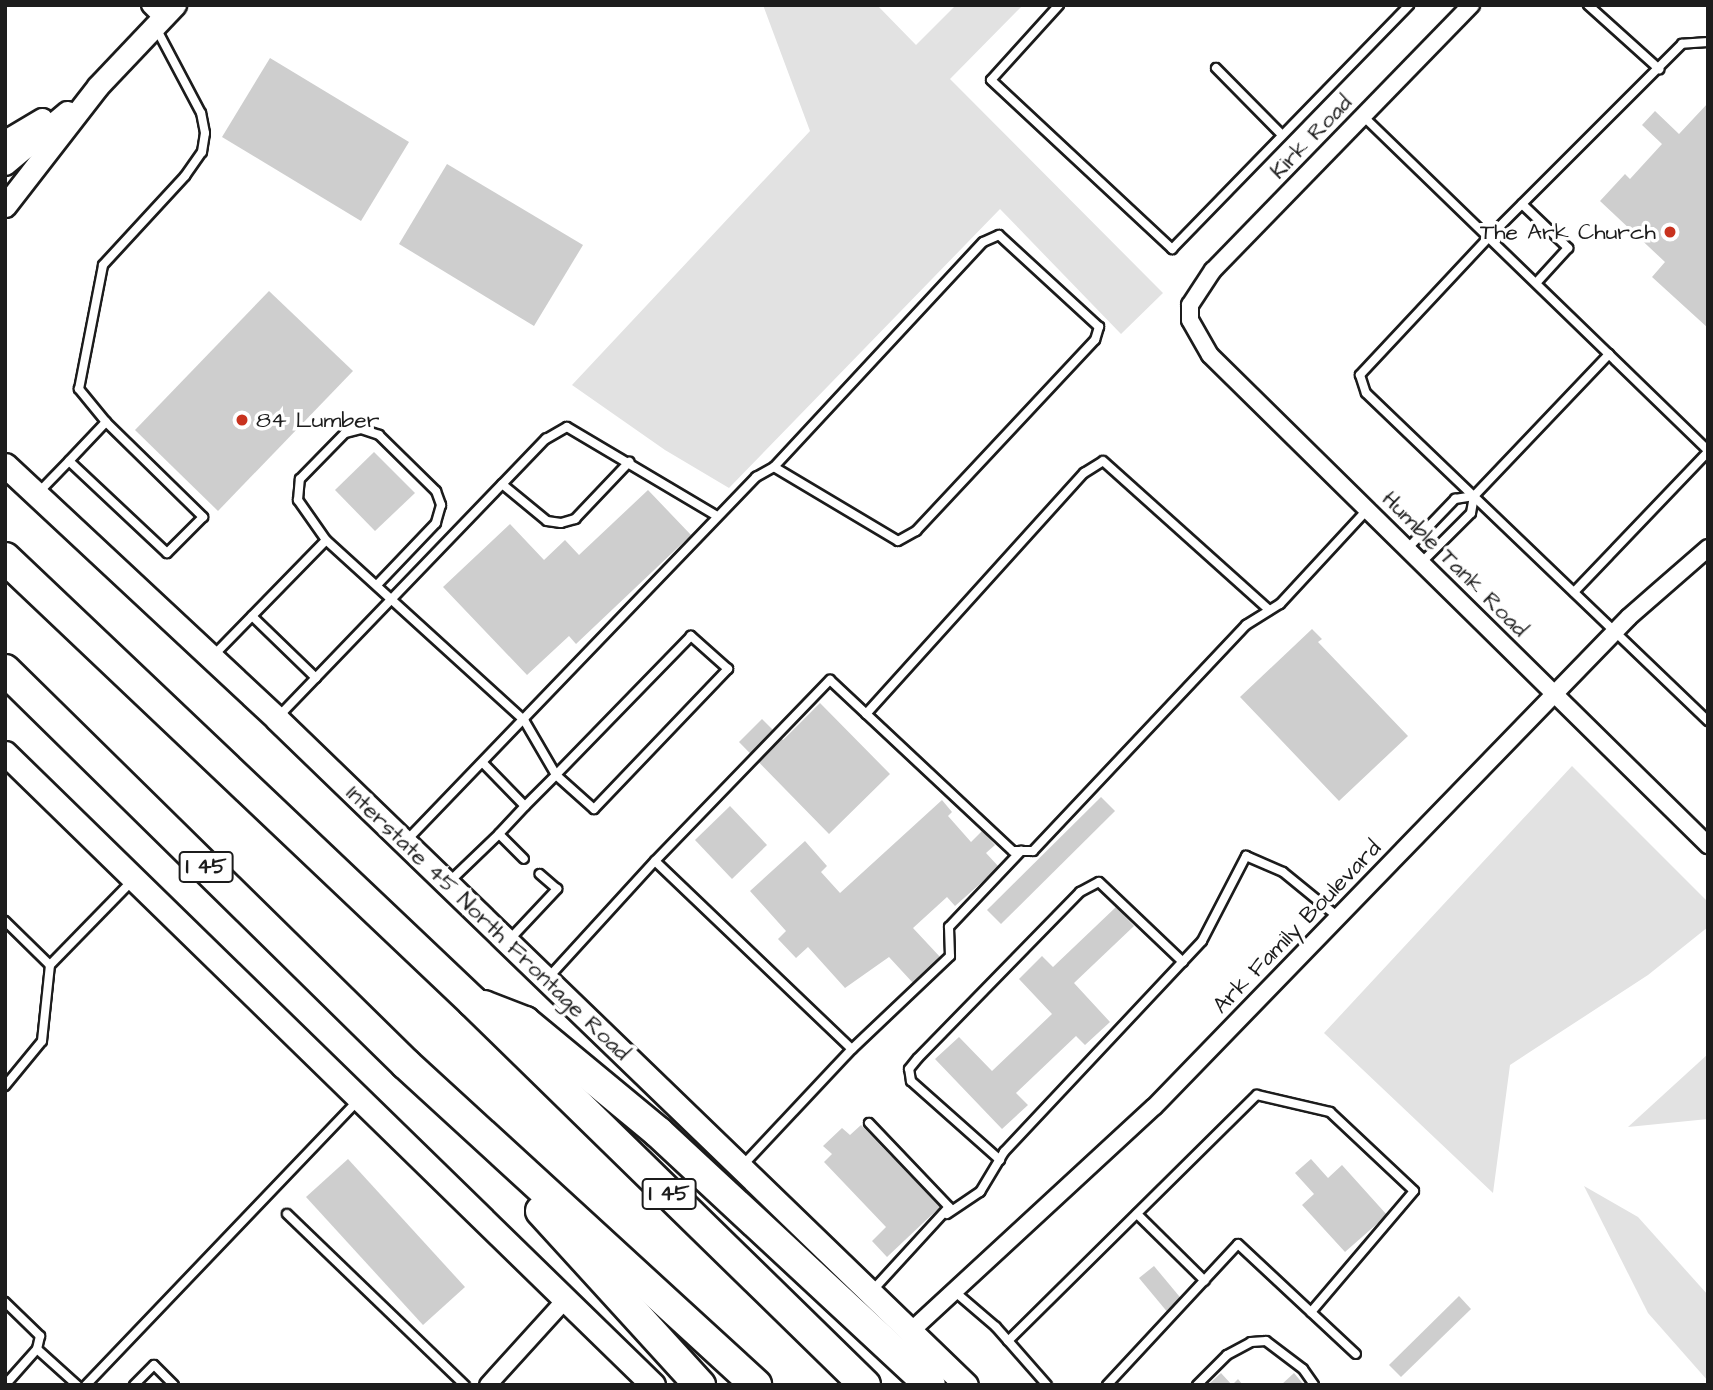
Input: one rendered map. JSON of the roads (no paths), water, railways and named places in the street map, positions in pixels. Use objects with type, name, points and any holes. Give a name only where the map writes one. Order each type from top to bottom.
[{"type":"highway","name":"I 45","points":[[5,558],[473,1002],[865,1385]]},
{"type":"highway","name":"I 45","points":[[5,670],[406,1064],[756,1385]]},
{"type":"highway","points":[[473,1002],[525,1021],[648,1124],[930,1385]]},
{"type":"highway","points":[[406,1064],[701,1385]]},
{"type":"main road","name":"Interstate 45 North Frontage Road","points":[[5,465],[277,719],[404,844],[548,978],[740,1168],[966,1385]]},
{"type":"main road","points":[[5,753],[361,1097],[653,1385]]},
{"type":"street","name":"Kirk Road","points":[[1190,304],[1213,270],[1471,5]]},
{"type":"street","points":[[5,206],[98,86],[161,14]]},
{"type":"street","points":[[5,142],[98,86]]},
{"type":"street","points":[[5,164],[98,86]]},
{"type":"street","name":"Humble Tank Road","points":[[1190,304],[1189,320],[1210,355],[1708,845]]},
{"type":"street","name":"Ark Family Boulevard","points":[[911,1331],[1154,1107],[1615,631],[1708,548]]},
{"type":"street","points":[[488,1385],[566,1299]]},
{"type":"lane","points":[[1059,5],[990,80],[1172,249],[1409,5]]},
{"type":"lane","points":[[1588,5],[1659,69]]},
{"type":"lane","points":[[69,461],[167,553],[203,517],[106,422],[79,389],[103,265],[185,176],[202,152],[205,132],[201,113],[161,14]]},
{"type":"lane","points":[[1708,42],[1682,44],[1489,237],[1360,375],[1367,393],[1708,721]]},
{"type":"lane","points":[[1216,68],[1282,135]]},
{"type":"lane","points":[[1363,116],[1708,451],[1574,592]]},
{"type":"lane","points":[[1522,204],[1568,248],[1536,283]]},
{"type":"lane","points":[[404,844],[524,720],[715,514],[756,477],[774,467],[983,242],[999,235],[1099,327],[1095,340],[925,521],[898,541],[774,467]]},
{"type":"lane","points":[[1420,564],[1471,513],[1474,496],[1609,354]]},
{"type":"lane","points":[[36,495],[106,422]]},
{"type":"lane","points":[[277,719],[546,439],[567,427],[715,514]]},
{"type":"lane","points":[[378,584],[436,523],[441,506],[436,491],[379,435],[361,429],[345,433],[300,479],[298,500],[326,540],[378,584],[524,720],[556,775],[594,809],[728,669],[691,636],[556,775],[525,806],[499,834],[447,884]]},
{"type":"lane","points":[[866,714],[1084,473],[1103,461],[1269,610]]},
{"type":"lane","points":[[502,484],[547,521],[561,523],[575,519],[629,462]]},
{"type":"lane","points":[[1406,550],[1455,499],[1474,496]]},
{"type":"lane","points":[[548,978],[655,861],[830,680],[1013,851],[1033,851],[1246,625],[1269,610],[1367,510]]},
{"type":"lane","points":[[211,659],[326,540]]},
{"type":"lane","points":[[252,616],[316,678]]},
{"type":"lane","points":[[483,763],[525,806]]},
{"type":"lane","points":[[499,834],[524,859]]},
{"type":"lane","points":[[740,1168],[852,1049],[950,956],[949,927],[1021,851]]},
{"type":"lane","points":[[871,1292],[947,1214],[980,1192],[1000,1160],[1055,1095],[1202,941],[1247,856],[1283,872],[1338,917]]},
{"type":"lane","points":[[655,861],[852,1049]]},
{"type":"lane","points":[[508,942],[557,889],[540,874]]},
{"type":"lane","points":[[5,1086],[42,1041],[50,965],[135,878]]},
{"type":"lane","points":[[1000,1160],[911,1081],[908,1074],[918,1058],[1080,892],[1099,882],[1183,962]]},
{"type":"lane","points":[[5,921],[50,965]]},
{"type":"lane","points":[[1009,1341],[1257,1095],[1330,1112],[1414,1191],[1311,1312]]},
{"type":"lane","points":[[86,1385],[361,1097]]},
{"type":"lane","points":[[869,1124],[946,1200],[947,1214]]},
{"type":"lane","points":[[287,1214],[465,1385]]},
{"type":"lane","points":[[1137,1214],[1206,1281]]},
{"type":"lane","points":[[1107,1385],[1238,1244],[1356,1354]]},
{"type":"lane","points":[[954,1290],[1009,1341],[1047,1385]]},
{"type":"lane","points":[[5,1301],[40,1336],[37,1349],[5,1385]]},
{"type":"lane","points":[[1197,1385],[1227,1355],[1251,1342],[1266,1341],[1303,1369],[1314,1385]]},
{"type":"lane","points":[[37,1349],[77,1385]]},
{"type":"lane","points":[[134,1385],[153,1365],[174,1385]]},
{"type":"place","name":"The Ark Church","points":[[1670,232]]},
{"type":"place","name":"84 Lumber","points":[[242,420]]}]
